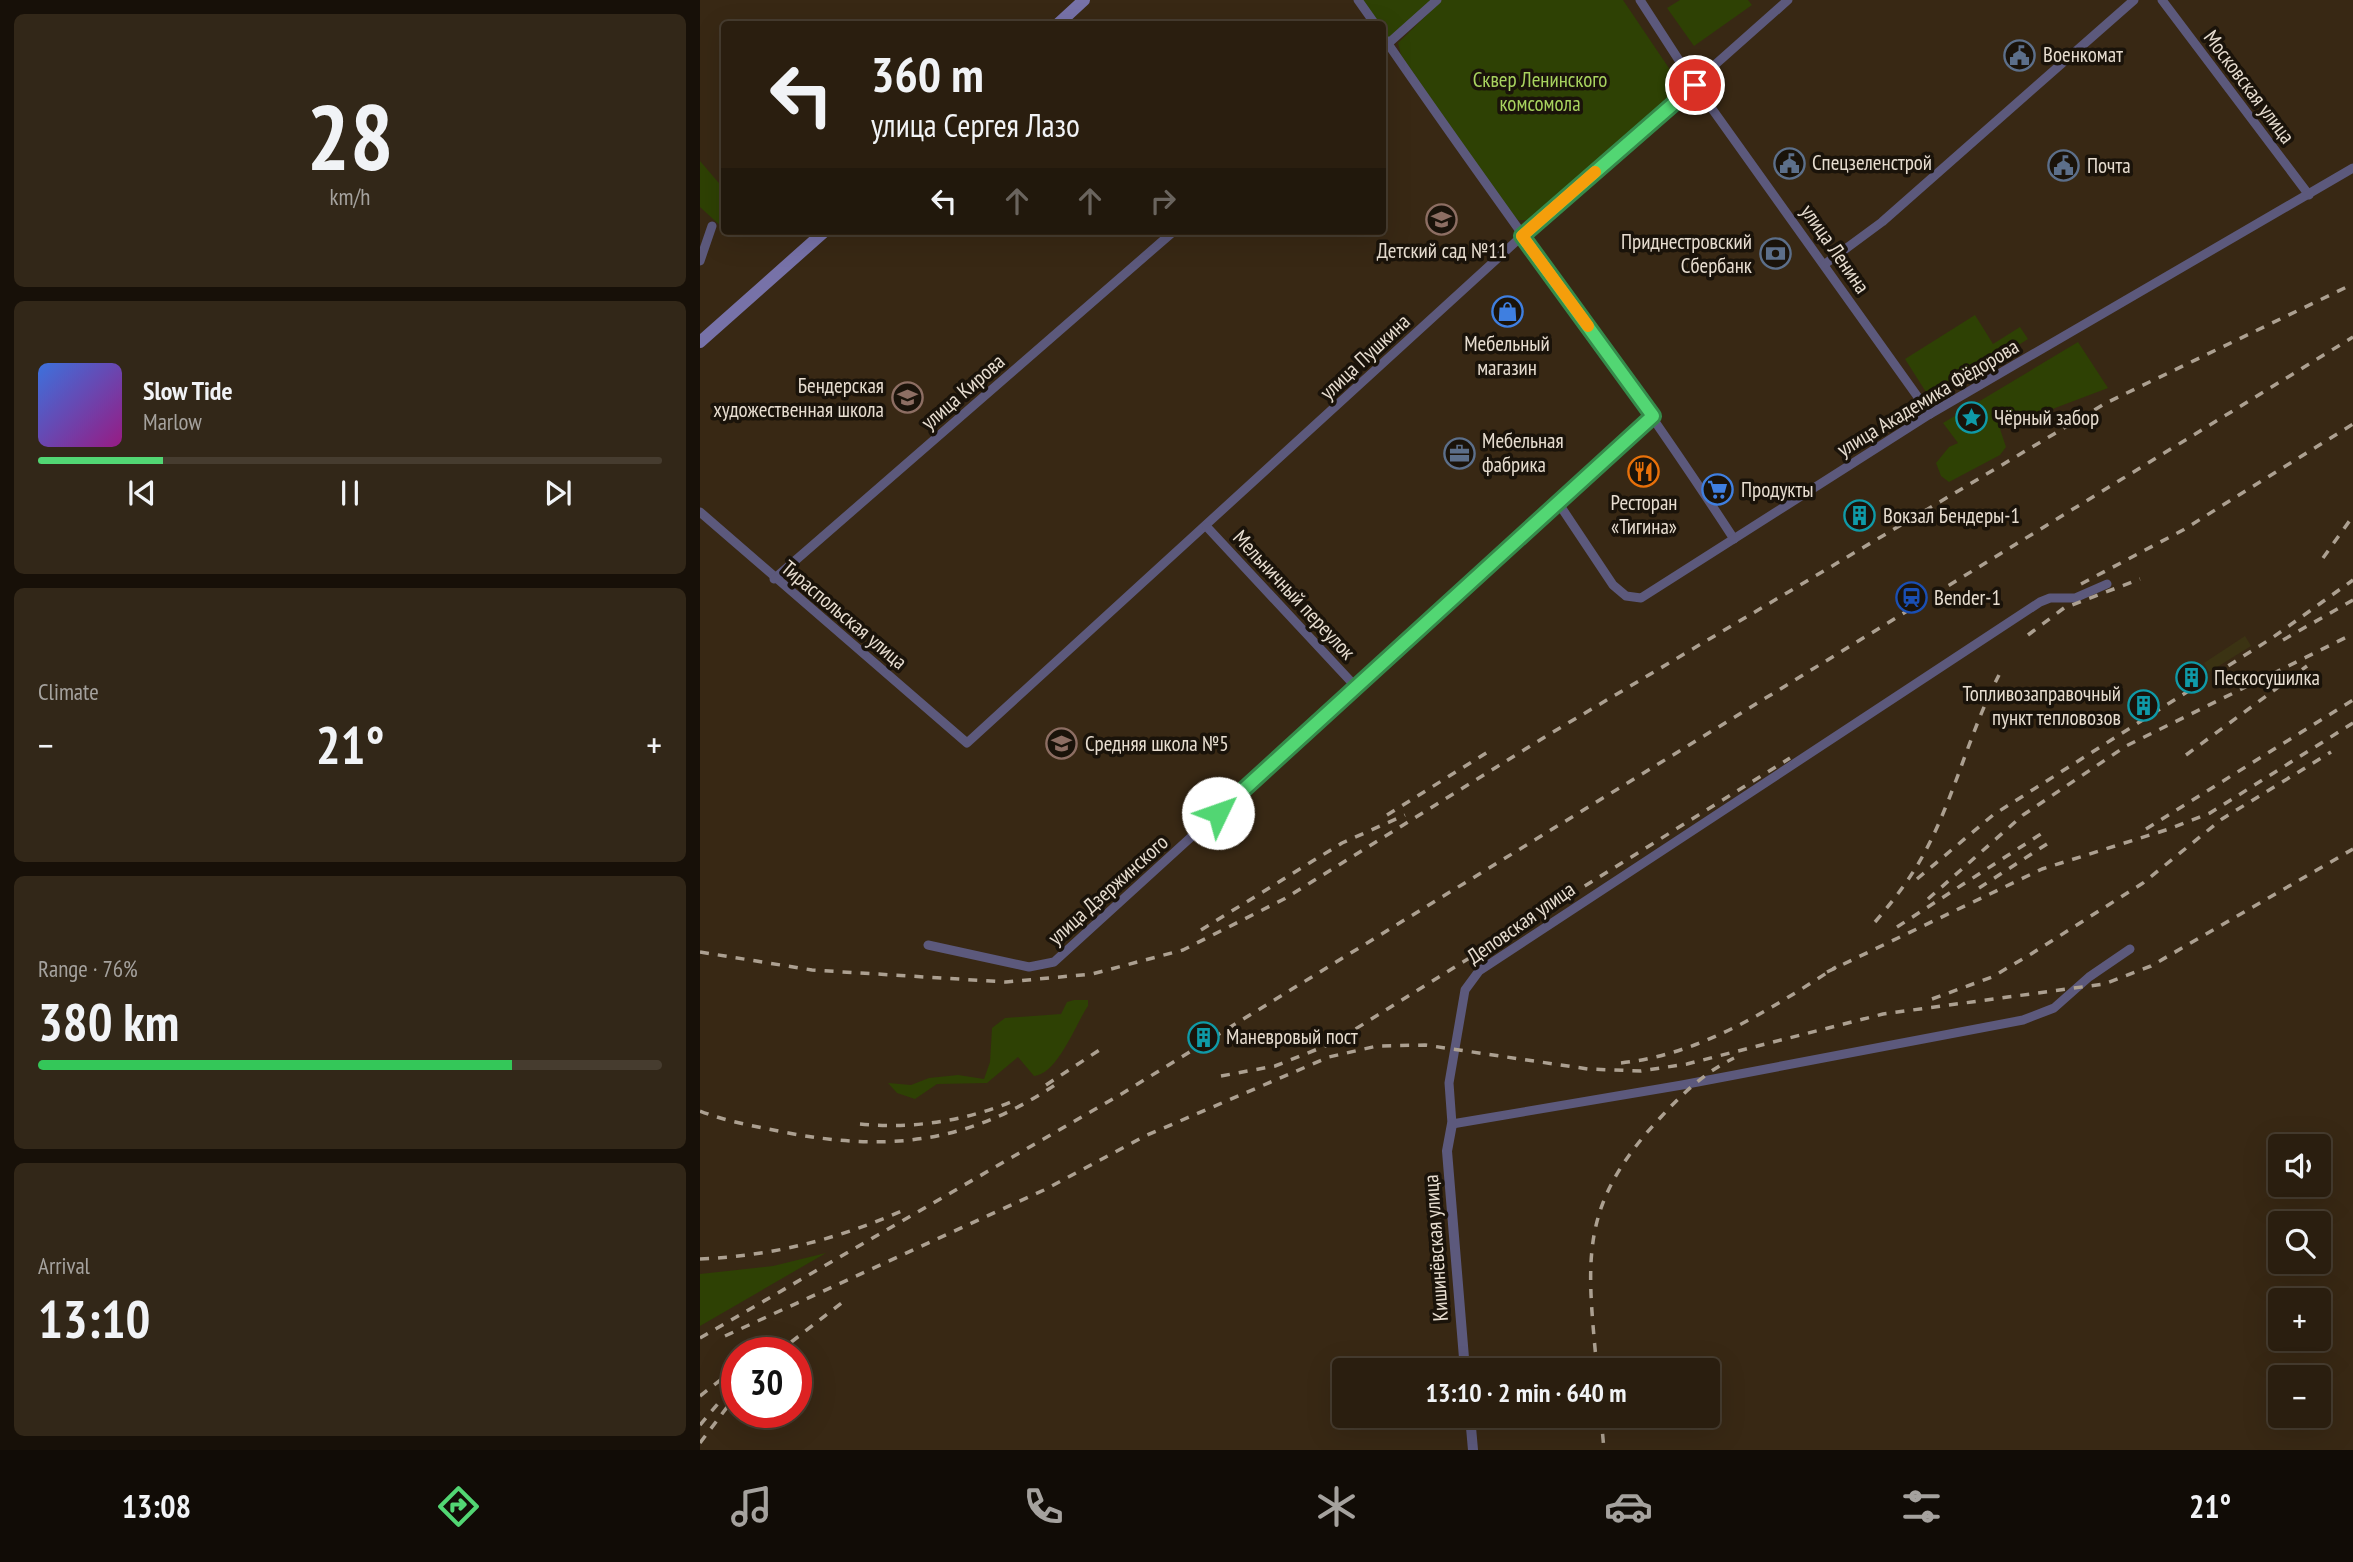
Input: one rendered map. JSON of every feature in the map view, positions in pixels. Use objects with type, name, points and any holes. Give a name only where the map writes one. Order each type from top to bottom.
[{"type":"main road","points":[[1061,21],[1084,0]]},
{"type":"main road","points":[[700,342],[820,235]]},
{"type":"street","points":[[1358,0],[1373,21]]},
{"type":"street","points":[[1386,40],[1437,0]]},
{"type":"street","name":"улица Ленина","points":[[1640,0],[1695,85],[1930,414]]},
{"type":"street","name":"улица Пушкина","points":[[967,743],[1207,527],[1522,236],[1788,0]]},
{"type":"street","points":[[1825,264],[1882,222],[2134,0]]},
{"type":"street","name":"Московская улица","points":[[2162,0],[2309,195]]},
{"type":"street","points":[[1386,45],[1653,416],[1734,539]]},
{"type":"street","name":"улица Академика Фёдорова","points":[[1557,501],[1619,592],[1634,598],[1648,595],[1930,414],[2353,168]]},
{"type":"street","points":[[700,261],[712,226]]},
{"type":"street","name":"улица Кирова","points":[[774,579],[1169,235]]},
{"type":"street","name":"улица Дзержинского","points":[[928,945],[1029,967],[1054,962],[1653,416]]},
{"type":"street","name":"Тираспольская улица","points":[[700,512],[774,579],[967,743]]},
{"type":"street","name":"Мельничный переулок","points":[[1207,527],[1356,687]]},
{"type":"street","name":"Деповская улица","points":[[1452,1124],[1449,1083],[1465,990],[1479,971],[2040,602],[2050,598],[2075,598],[2107,583]]},
{"type":"street","points":[[1452,1124],[1682,1085],[2023,1020],[2054,1008],[2089,977],[2130,949]]},
{"type":"street","name":"Кишинёвская улица","points":[[1452,1124],[1447,1151],[1464,1358]]},
{"type":"street","points":[[1471,1428],[1473,1450]]},
{"type":"green space","points":[[1358,0],[1437,0],[1388,44],[1386,21],[1373,21]]},
{"type":"green space","name":"Сквер Ленинского комсомола","points":[[1442,0],[1623,0],[1679,83],[1674,96],[1532,220],[1518,220],[1510,213],[1401,55],[1398,43]]},
{"type":"green space","points":[[1680,0],[1748,0],[1752,5],[1694,46],[1667,8]]},
{"type":"green space","points":[[700,161],[721,186],[721,226],[700,207]]},
{"type":"green space","points":[[1975,315],[1993,344],[2020,327],[2028,339],[1931,400],[1905,359]]},
{"type":"green space","points":[[2078,342],[2108,388],[2000,429],[2006,447],[2000,455],[1949,482],[1941,476],[1936,463],[1949,447],[1958,443],[1943,423]]},
{"type":"green space","points":[[1088,1000],[1088,1006],[1066,1047],[1043,1073],[1034,1076],[1018,1057],[987,1083],[937,1084],[915,1099],[897,1093],[888,1083],[911,1085],[929,1078],[958,1075],[984,1079],[990,1062],[992,1028],[1005,1018],[1061,1014],[1067,1002]]},
{"type":"green space","points":[[826,1253],[700,1326],[700,1274],[773,1266]]},
{"type":"sand","points":[[2245,636],[2251,646],[2209,672],[2204,663]]},
{"type":"railway","points":[[700,952],[812,970],[1006,982],[1092,974],[1183,950],[1284,899],[1548,735],[2106,403],[2353,284]]},
{"type":"railway","points":[[700,1338],[1123,1093],[2353,337]]},
{"type":"railway","points":[[2081,584],[2183,530],[2353,424]]},
{"type":"railway","points":[[2323,558],[2353,516]]},
{"type":"railway","points":[[2028,635],[2064,608],[2140,579]]},
{"type":"railway","points":[[1917,879],[1993,815],[2272,638],[2353,580]]},
{"type":"railway","points":[[2283,640],[2353,600]]},
{"type":"railway","points":[[1928,899],[2023,815],[2126,746],[2353,634]]},
{"type":"railway","points":[[2186,755],[2307,666]]},
{"type":"railway","points":[[1875,922],[1890,905],[1927,848],[1999,675]]},
{"type":"railway","points":[[2146,829],[2353,700]]},
{"type":"railway","points":[[1827,972],[2042,869],[2169,829],[2210,813],[2353,723]]},
{"type":"railway","points":[[1387,815],[1491,750]]},
{"type":"railway","points":[[1932,999],[1992,977],[2031,954],[2143,883],[2222,819],[2331,752]]},
{"type":"railway","points":[[1221,1076],[1275,1066],[1333,1043],[1790,758]]},
{"type":"railway","points":[[1201,930],[1342,843],[1405,815]]},
{"type":"railway","points":[[1897,927],[2047,830]]},
{"type":"railway","points":[[1979,888],[2053,840]]},
{"type":"railway","points":[[725,1336],[1044,1190],[1145,1136],[1329,1057],[1377,1046],[1425,1045],[1588,1069],[1641,1071],[1687,1064],[1883,1014],[2104,984],[2151,966],[2353,849]]},
{"type":"railway","points":[[1621,1063],[1679,1050],[1734,1028],[1836,967]]},
{"type":"railway","points":[[1046,1085],[1104,1047]]},
{"type":"railway","points":[[1596,1358],[1591,1265],[1594,1235],[1601,1207],[1614,1179],[1633,1150],[1660,1118],[1694,1084],[1734,1058]]},
{"type":"railway","points":[[700,1111],[741,1123],[821,1138],[891,1141],[925,1138],[990,1120],[1055,1085]]},
{"type":"railway","points":[[860,1124],[941,1122],[980,1113],[1018,1099]]},
{"type":"railway","points":[[700,1259],[753,1254],[805,1244],[904,1210]]},
{"type":"railway","points":[[798,1337],[843,1302]]},
{"type":"railway","points":[[700,1396],[721,1380]]},
{"type":"railway","points":[[700,1425],[721,1400]]},
{"type":"railway","points":[[700,1443],[721,1415]]},
{"type":"railway","points":[[1602,1428],[1604,1450]]},
{"type":"slow traffic","points":[[1588,326],[1522,236],[1595,172]]},
{"type":"place","name":"Военкомат","points":[[2020,55]]},
{"type":"place","name":"Спецзеленстрой","points":[[1789,163]]},
{"type":"place","name":"Почта","points":[[2064,166]]},
{"type":"place","name":"Детский сад №11","points":[[1442,219]]},
{"type":"place","name":"Приднестровский Сбербанк","points":[[1775,254]]},
{"type":"place","name":"Мебельный магазин","points":[[1507,312]]},
{"type":"place","name":"Бендерская художественная школа","points":[[907,398]]},
{"type":"place","name":"Чёрный забор","points":[[1971,418]]},
{"type":"place","name":"Мебельная фабрика","points":[[1459,453]]},
{"type":"place","name":"Ресторан «Тигина»","points":[[1644,471]]},
{"type":"place","name":"Продукты","points":[[1718,490]]},
{"type":"place","name":"Вокзал Бендеры-1","points":[[1860,516]]},
{"type":"place","name":"Bender-1","points":[[1911,598]]},
{"type":"place","name":"Пескосушилка","points":[[2191,678]]},
{"type":"place","name":"Топливозаправочный пункт тепловозов","points":[[2144,706]]},
{"type":"place","name":"Средняя школа №5","points":[[1062,744]]},
{"type":"place","name":"Маневровый пост","points":[[1203,1037]]},
{"type":"route","points":[[1218,813],[1653,416],[1522,236],[1695,85]]}]
